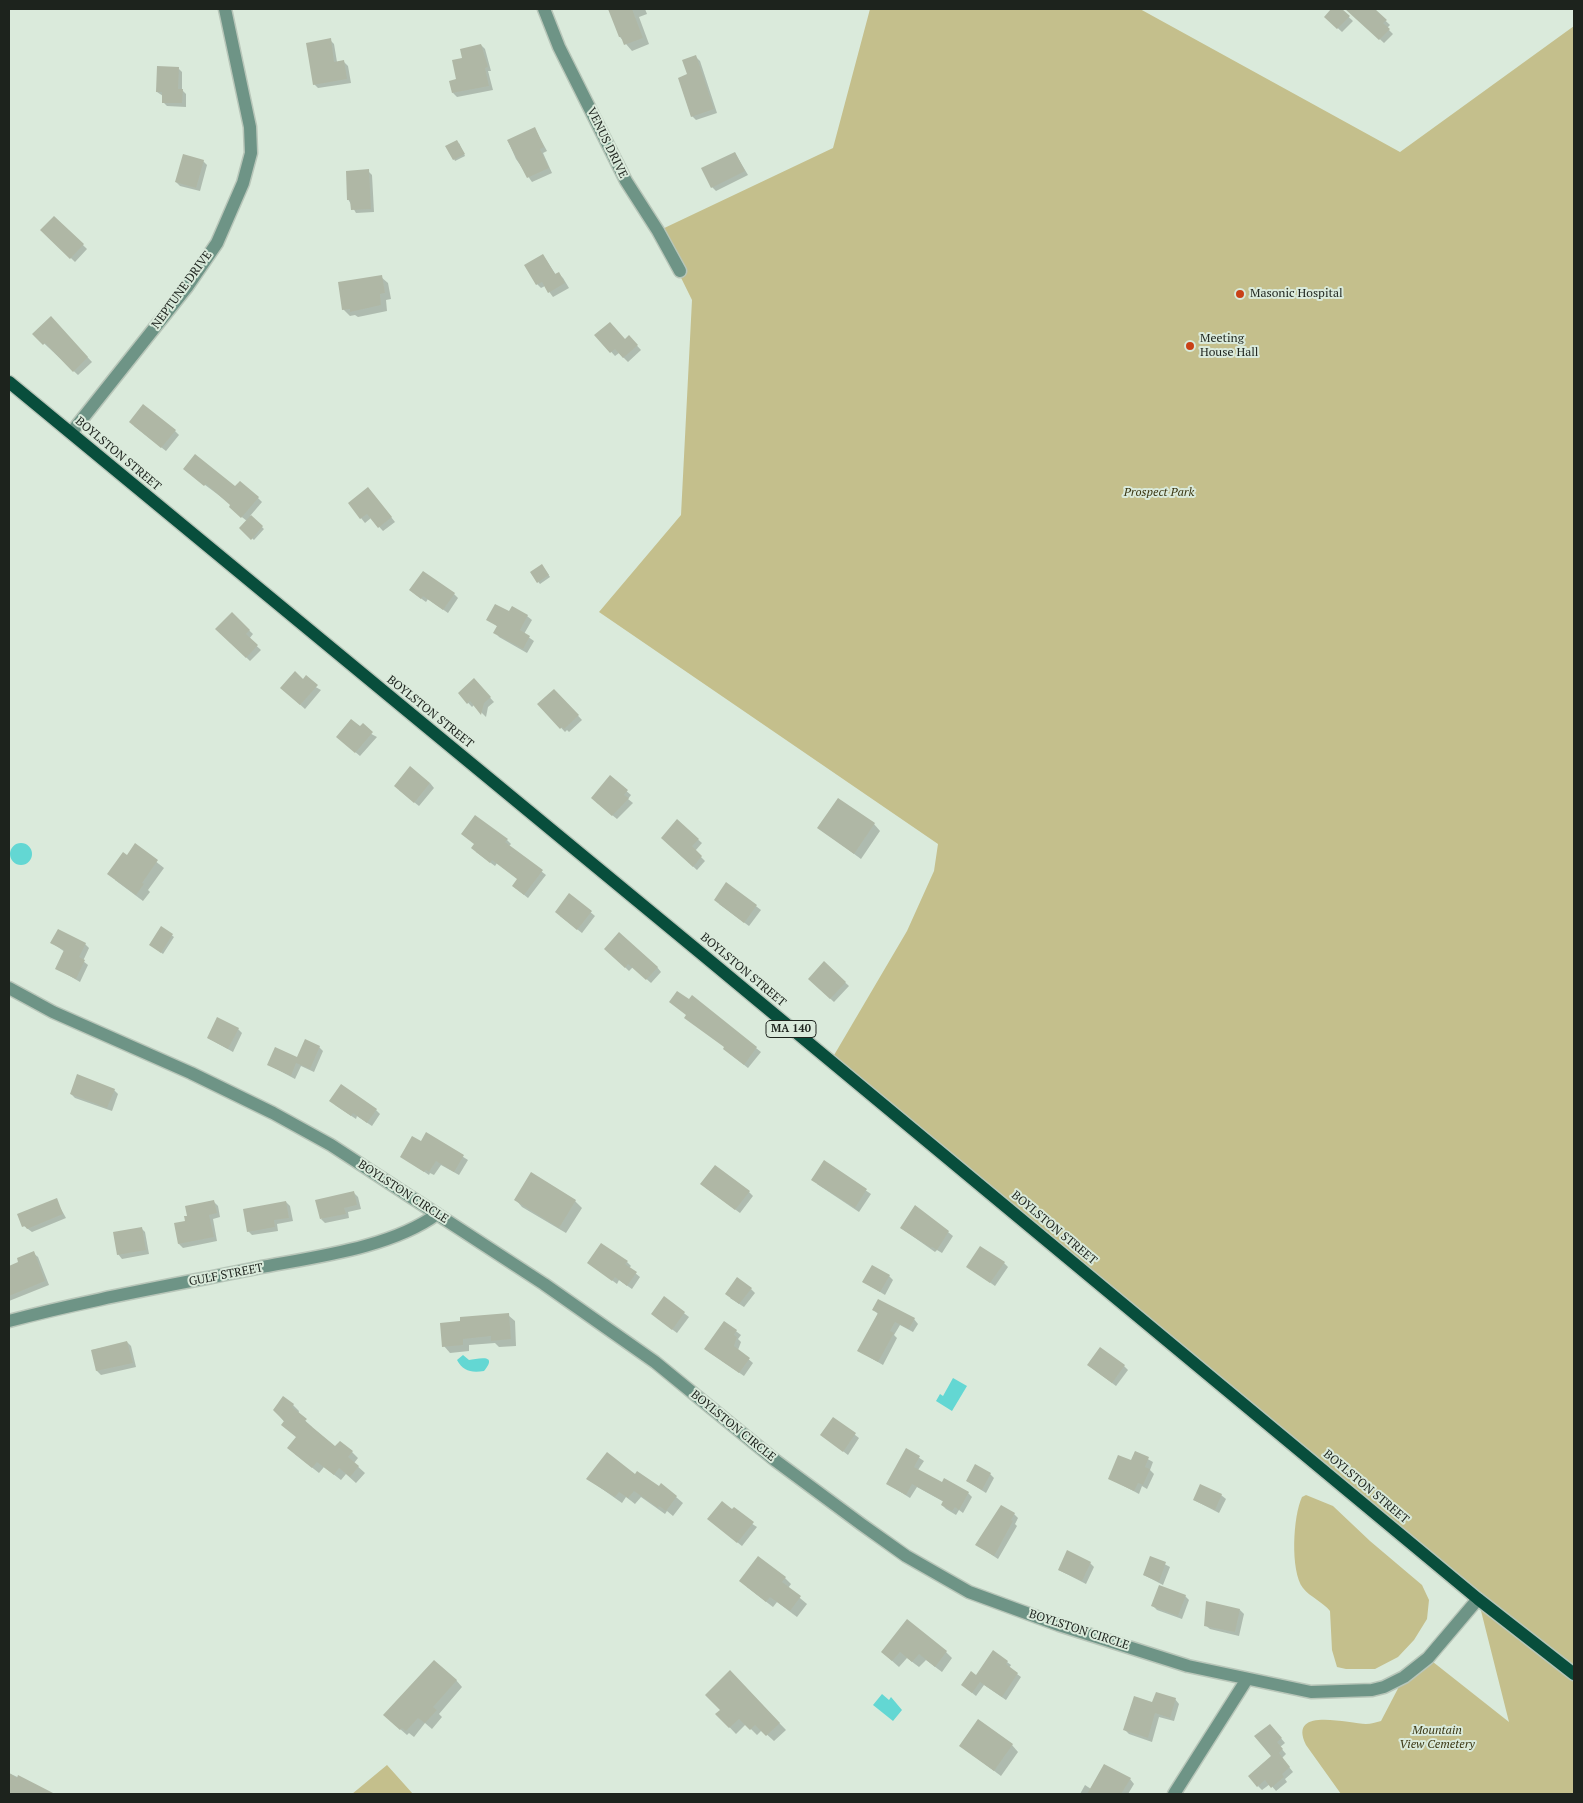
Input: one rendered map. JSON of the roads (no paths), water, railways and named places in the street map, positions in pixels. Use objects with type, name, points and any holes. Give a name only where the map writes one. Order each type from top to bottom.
[{"type":"main road","name":"BOYLSTON STREET","points":[[9,382],[1478,1599],[1574,1674]]},
{"type":"street","name":"NEPTUNE DRIVE","points":[[71,433],[187,287],[216,243],[243,183],[252,153],[250,127],[225,9]]},
{"type":"street","name":"VENUS DRIVE","points":[[544,9],[560,47],[626,181],[680,271]]},
{"type":"street","name":"BOYLSTON CIRCLE","points":[[9,988],[53,1012],[191,1073],[273,1113],[331,1145],[437,1214],[655,1362],[776,1461],[906,1556],[969,1592],[1059,1625],[1188,1666],[1311,1692],[1372,1690],[1384,1687],[1404,1677],[1428,1658],[1478,1599]]},
{"type":"street","name":"GULF STREET","points":[[9,1321],[56,1308],[317,1257],[399,1236],[420,1226],[437,1214]]},
{"type":"street","points":[[1174,1794],[1247,1679]]},
{"type":"water","points":[[21,843],[31,850],[32,854],[25,864],[21,865],[11,858],[10,854],[17,844]]},
{"type":"water","points":[[463,1355],[469,1360],[488,1359],[488,1365],[484,1371],[475,1372],[468,1370],[462,1367],[457,1360]]},
{"type":"water","points":[[953,1378],[967,1386],[952,1411],[936,1401],[940,1394],[943,1396]]},
{"type":"water","points":[[882,1694],[889,1700],[891,1697],[902,1710],[893,1721],[873,1705]]},
{"type":"place","name":"Masonic Hospital","points":[[1240,294]]},
{"type":"place","name":"Meeting House Hall","points":[[1190,346]]},
{"type":"park label","name":"Prospect Park","points":[[1159,493]]},
{"type":"park label","name":"Mountain View Cemetery","points":[[1437,1738]]}]
